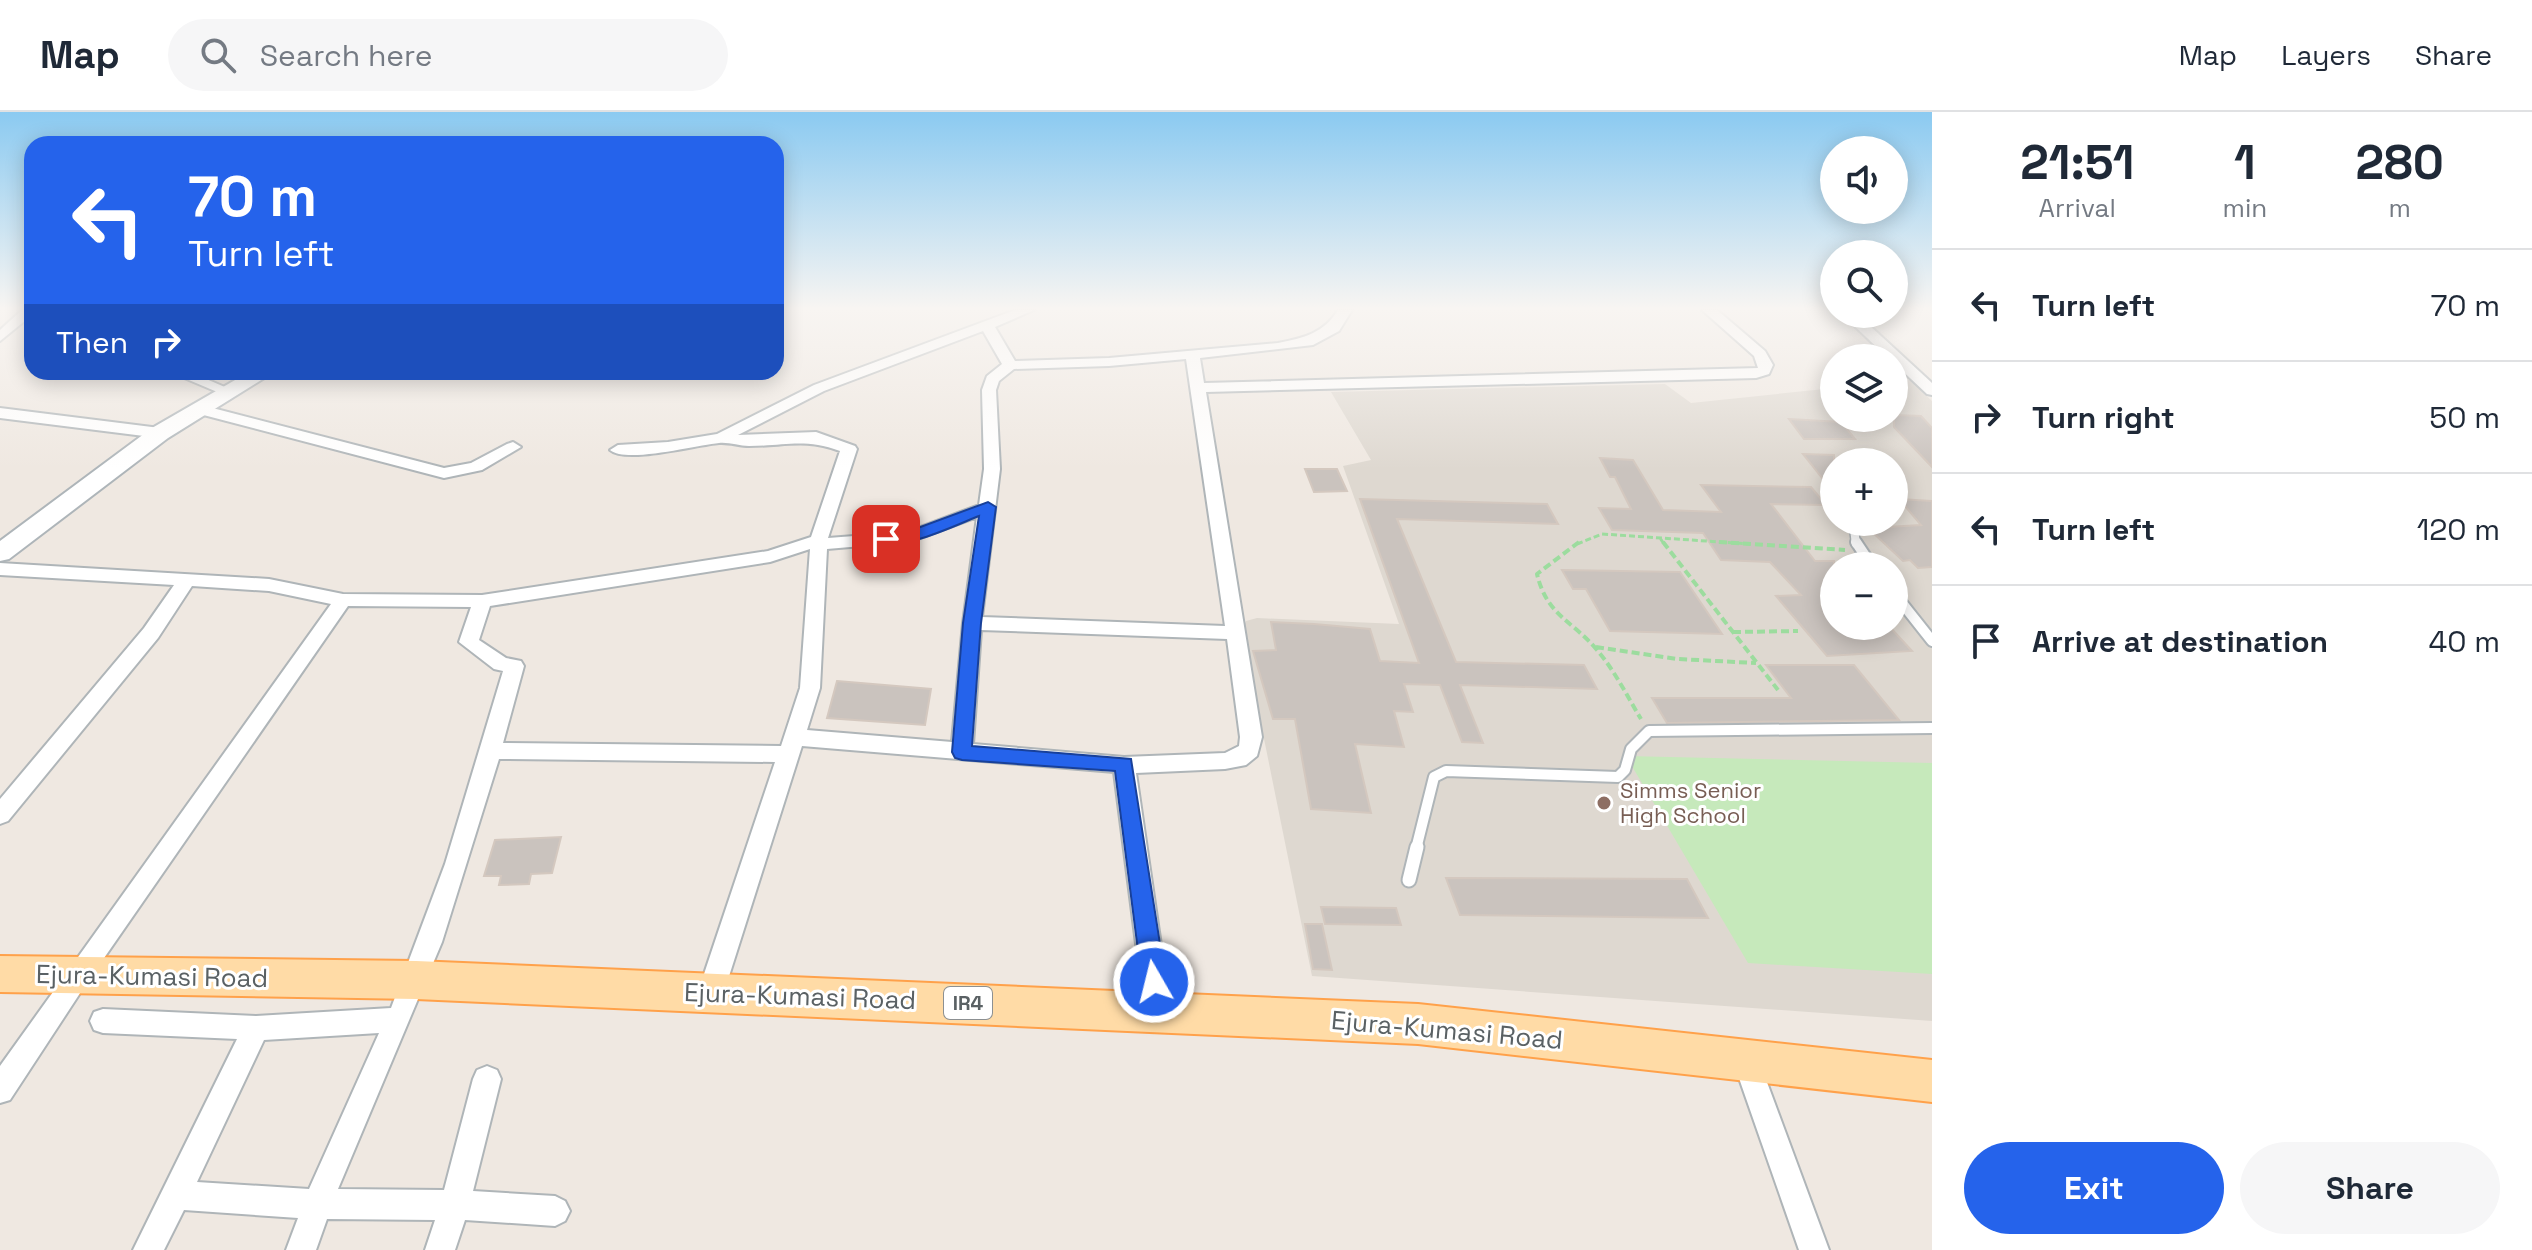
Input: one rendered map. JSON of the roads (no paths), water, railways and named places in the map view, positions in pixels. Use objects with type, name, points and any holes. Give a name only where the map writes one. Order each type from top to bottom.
[{"type":"main road","name":"Ejura-Kumasi Road","points":[[0,974],[416,980],[1418,1024],[1932,1081]]},
{"type":"street","points":[[721,438],[819,388],[888,363]]},
{"type":"street","points":[[962,752],[972,623],[992,469],[989,390],[992,379],[1010,365],[1048,363]]},
{"type":"street","points":[[491,751],[791,745],[962,752],[1124,765],[1238,759],[1249,750],[1251,737],[1194,363]]},
{"type":"street","points":[[1198,388],[1756,374],[1764,371],[1765,363]]},
{"type":"street","points":[[1902,363],[1932,391]]},
{"type":"street","points":[[198,380],[227,391]]},
{"type":"street","points":[[0,553],[160,433],[248,380]]},
{"type":"street","points":[[197,409],[444,473],[476,467],[513,447]]},
{"type":"street","points":[[0,413],[160,433]]},
{"type":"street","points":[[618,450],[668,447],[721,438],[748,441],[816,437],[849,449],[819,542],[810,688],[711,992]]},
{"type":"street","points":[[0,569],[269,585],[343,600],[482,601],[770,556],[819,542],[909,537],[988,507]]},
{"type":"street","points":[[0,815],[151,633],[187,580]]},
{"type":"street","points":[[0,1090],[343,600]]},
{"type":"street","points":[[301,1250],[316,1204],[416,980],[468,836],[514,666],[501,664],[469,642],[482,601]]},
{"type":"street","points":[[972,623],[1234,633]]},
{"type":"street","points":[[1124,765],[1158,1014]]},
{"type":"street","points":[[103,1021],[256,1028],[399,1020]]},
{"type":"street","points":[[148,1250],[202,1147],[256,1028]]},
{"type":"street","points":[[1745,1058],[1814,1250]]},
{"type":"street","points":[[440,1250],[455,1205],[487,1079]]},
{"type":"street","points":[[176,1195],[316,1204],[455,1205],[555,1211]]},
{"type":"lane","points":[[1908,611],[1932,641]]},
{"type":"lane","points":[[1409,880],[1434,777],[1446,771],[1618,777],[1625,770],[1631,749],[1649,731],[1932,728]]},
{"type":"place","name":"Simms Senior High School","points":[[1604,803]]}]
